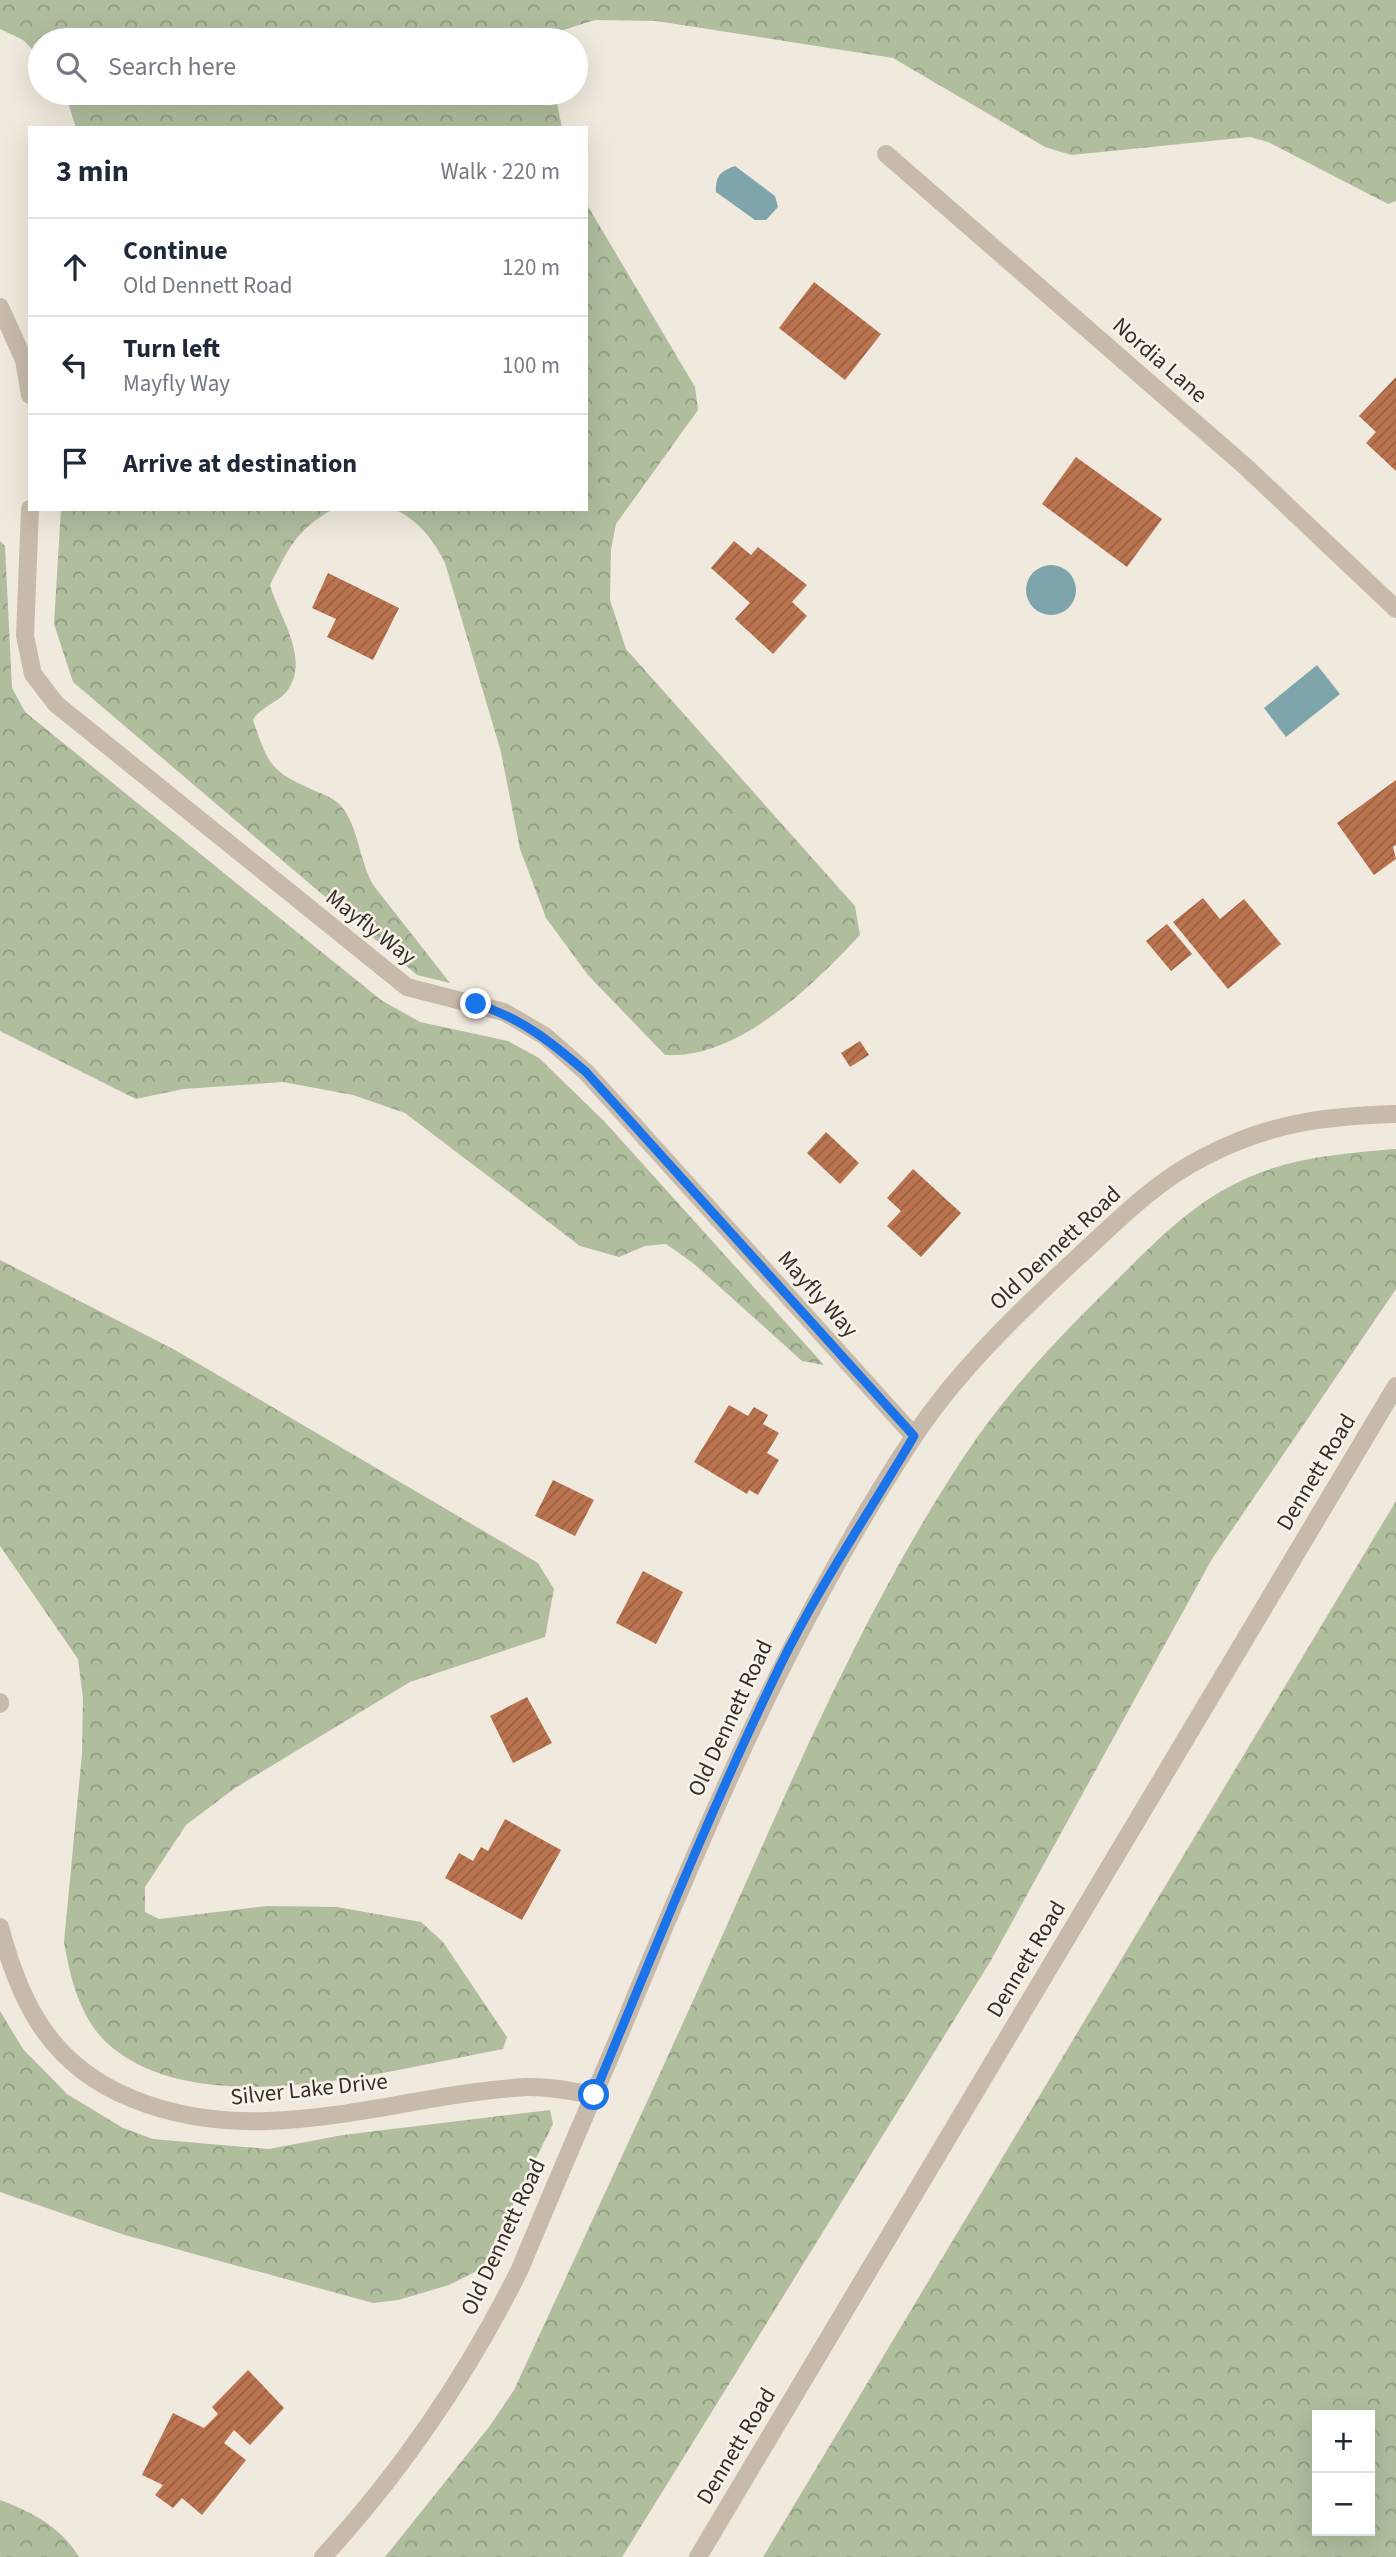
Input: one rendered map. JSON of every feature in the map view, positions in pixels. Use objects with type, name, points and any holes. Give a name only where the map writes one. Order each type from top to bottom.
[{"type":"street","name":"Nordia Lane","points":[[886,155],[1246,467],[1396,609]]},
{"type":"street","points":[[0,307],[24,360],[28,383]]},
{"type":"street","name":"Mayfly Way","points":[[30,511],[25,636],[33,674],[56,704],[407,987],[504,1012],[545,1037],[586,1072],[914,1436]]},
{"type":"street","name":"Old Dennett Road","points":[[323,2557],[363,2514],[440,2405],[495,2319],[594,2095],[681,1885],[780,1666],[811,1607],[914,1436],[970,1365],[1037,1295],[1121,1218],[1171,1177],[1204,1157],[1295,1122],[1336,1116],[1396,1114]]},
{"type":"street","name":"Dennett Road","points":[[698,2557],[1396,1386]]},
{"type":"street","name":"Silver Lake Drive","points":[[0,1927],[26,2004],[65,2056],[93,2081],[170,2114],[223,2123],[284,2122],[527,2087],[594,2095]]},
{"type":"green space","points":[[0,0],[1396,0],[1396,201],[1388,204],[1268,142],[1250,137],[1071,155],[1045,147],[893,58],[656,21],[595,20],[569,28],[28,28],[28,45],[0,29]]},
{"type":"green space","points":[[69,105],[557,105],[562,126],[75,126]]},
{"type":"green space","points":[[588,206],[695,387],[698,410],[616,524],[611,549],[610,600],[626,649],[855,906],[860,935],[820,976],[772,1016],[720,1045],[693,1053],[665,1055],[588,975],[546,918],[520,849],[501,752],[445,563],[436,546],[411,519],[397,511],[588,511]]},
{"type":"green space","points":[[61,511],[330,511],[294,541],[270,585],[290,636],[296,663],[289,688],[253,720],[267,756],[279,771],[332,798],[347,814],[374,886],[450,983],[417,975],[73,682],[54,624]]},
{"type":"green space","points":[[0,541],[5,546],[12,688],[25,712],[381,1000],[420,1022],[508,1041],[539,1058],[604,1121],[824,1365],[802,1361],[693,1263],[666,1244],[645,1246],[619,1257],[580,1246],[405,1113],[353,1095],[283,1082],[183,1089],[136,1099],[0,1031]]},
{"type":"green space","points":[[1396,1149],[1396,1289],[1212,1559],[990,1962],[622,2557],[385,2557],[489,2427],[514,2390],[859,1639],[927,1515],[981,1432],[1015,1388],[1072,1326],[1166,1233],[1211,1198],[1247,1178],[1288,1164],[1330,1156]]},
{"type":"green space","points":[[0,1260],[175,1350],[538,1563],[554,1589],[545,1637],[410,1682],[235,1788],[186,1825],[145,1887],[145,1912],[159,1919],[267,1906],[337,1907],[421,1922],[443,1942],[507,2037],[503,2049],[354,2078],[298,2085],[244,2087],[192,2082],[146,2068],[107,2043],[90,2022],[73,1983],[64,1942],[82,1754],[83,1698],[78,1659],[0,1546]]},
{"type":"green space","points":[[1396,1501],[1396,2557],[763,2557]]},
{"type":"green space","points":[[0,2011],[23,2049],[67,2094],[123,2128],[153,2139],[269,2149],[343,2135],[550,2110],[553,2124],[481,2269],[449,2285],[398,2300],[373,2303],[125,2235],[0,2192]]},
{"type":"green space","points":[[0,2500],[55,2529],[79,2557],[0,2557]]},
{"type":"water","points":[[735,166],[775,196],[778,207],[766,220],[755,220],[716,192],[716,182],[720,175]]},
{"type":"water","points":[[1051,565],[1069,572],[1076,590],[1069,608],[1051,615],[1033,608],[1026,590],[1033,572]]},
{"type":"water","points":[[1317,665],[1340,694],[1286,737],[1264,708]]},
{"type":"building","points":[[814,282],[881,334],[845,380],[779,328]]},
{"type":"building","points":[[1396,377],[1396,471],[1366,443],[1376,432],[1359,416]]},
{"type":"building","points":[[1076,457],[1162,519],[1127,567],[1042,504]]},
{"type":"building","points":[[734,541],[751,555],[758,547],[807,585],[792,602],[807,616],[773,654],[735,619],[750,603],[711,568]]},
{"type":"building","points":[[328,573],[399,608],[373,660],[327,637],[336,619],[312,608]]},
{"type":"building","points":[[1396,780],[1396,845],[1393,847],[1396,859],[1374,875],[1337,823]]},
{"type":"building","points":[[1203,898],[1220,919],[1244,899],[1281,944],[1228,989],[1173,922]]},
{"type":"building","points":[[1167,924],[1192,954],[1171,971],[1146,941]]},
{"type":"building","points":[[860,1041],[869,1055],[850,1067],[841,1053]]},
{"type":"building","points":[[826,1132],[859,1163],[840,1184],[807,1153]]},
{"type":"building","points":[[913,1169],[961,1213],[921,1257],[887,1226],[901,1211],[887,1198]]},
{"type":"building","points":[[729,1405],[748,1416],[754,1407],[768,1415],[763,1424],[779,1433],[767,1453],[779,1460],[758,1495],[749,1490],[747,1494],[694,1462]]},
{"type":"building","points":[[553,1480],[594,1500],[575,1536],[535,1516]]},
{"type":"building","points":[[643,1571],[683,1592],[656,1644],[616,1623]]},
{"type":"building","points":[[527,1697],[552,1743],[513,1763],[490,1716]]},
{"type":"building","points":[[505,1819],[561,1850],[522,1920],[445,1878],[459,1853],[473,1861],[481,1847],[488,1851]]},
{"type":"building","points":[[248,2370],[284,2408],[250,2445],[234,2430],[224,2443],[246,2460],[202,2515],[182,2498],[173,2508],[155,2495],[163,2485],[142,2475],[173,2413],[204,2428],[218,2414],[212,2407]]},
{"type":"route","points":[[476,1004],[504,1012],[545,1037],[586,1072],[914,1436],[811,1607],[780,1666],[681,1885],[594,2095]]}]
